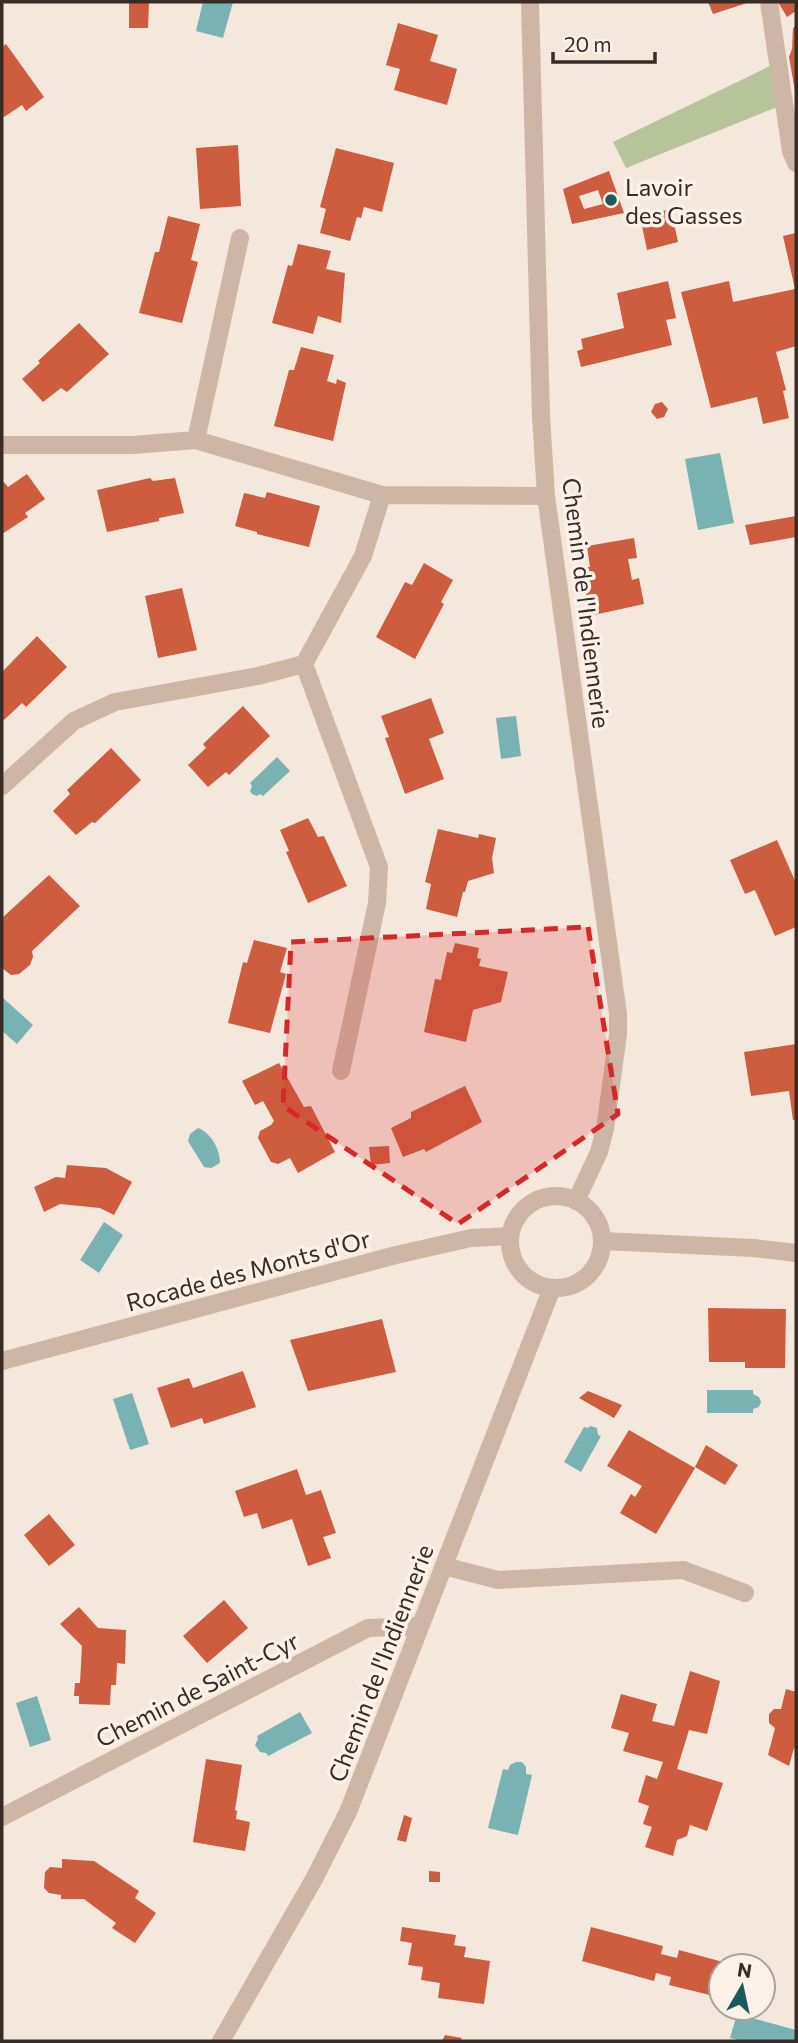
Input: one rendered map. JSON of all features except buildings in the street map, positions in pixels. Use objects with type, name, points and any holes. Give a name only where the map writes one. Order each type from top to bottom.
[{"type":"street","name":"Chemin de l'Indiennerie","points":[[530,2],[541,416],[547,496],[618,1014],[618,1034],[605,1129],[599,1152],[576,1201]]},
{"type":"street","points":[[769,2],[791,151],[796,163]]},
{"type":"street","points":[[196,440],[240,238]]},
{"type":"street","points":[[2,445],[132,445],[196,440],[382,495],[547,496]]},
{"type":"street","points":[[2,786],[74,721],[115,702],[258,676],[304,664],[363,556],[382,495]]},
{"type":"street","points":[[304,664],[379,867],[377,903],[341,1071]]},
{"type":"street","points":[[548,1196],[562,1196],[576,1201],[595,1217],[600,1228],[600,1256],[581,1280],[567,1287],[552,1288],[537,1284],[525,1276],[515,1264],[510,1251],[514,1222],[522,1210],[534,1201],[548,1196]]},
{"type":"street","name":"Rocade des Monts d'Or","points":[[2,1362],[396,1255],[471,1238],[510,1236]]},
{"type":"street","points":[[602,1241],[754,1248],[796,1254]]},
{"type":"street","name":"Chemin de l'Indiennerie","points":[[221,2041],[314,1879],[348,1812],[552,1288]]},
{"type":"street","points":[[444,1566],[498,1580],[683,1570],[746,1593]]},
{"type":"street","name":"Chemin de Saint-Cyr","points":[[2,1817],[369,1628],[420,1626]]},
{"type":"highlighted area","points":[[588,927],[618,1114],[458,1224],[283,1106],[291,942]]},
{"type":"green space","points":[[770,66],[777,107],[626,168],[613,142]]},
{"type":"water","points":[[203,2],[233,2],[223,38],[196,31]]},
{"type":"water","points":[[720,453],[734,523],[698,530],[685,459]]},
{"type":"water","points":[[516,716],[521,756],[501,759],[496,718]]},
{"type":"water","points":[[277,757],[290,771],[263,796],[252,794],[250,783]]},
{"type":"water","points":[[2,997],[33,1025],[17,1044],[2,1031]]},
{"type":"water","points":[[198,1128],[211,1138],[218,1152],[220,1163],[211,1168],[204,1167],[188,1141],[190,1134]]},
{"type":"water","points":[[104,1222],[123,1235],[99,1273],[80,1260]]},
{"type":"water","points":[[707,1390],[753,1390],[753,1394],[759,1397],[761,1402],[759,1407],[753,1409],[753,1413],[707,1413]]},
{"type":"water","points":[[132,1393],[149,1444],[130,1450],[113,1399]]},
{"type":"water","points":[[584,1427],[597,1428],[598,1435],[601,1436],[581,1472],[564,1462]]},
{"type":"water","points":[[37,1696],[51,1740],[30,1747],[16,1703]]},
{"type":"water","points":[[300,1712],[312,1733],[268,1756],[260,1752],[255,1745],[257,1736]]},
{"type":"water","points":[[522,1762],[526,1767],[526,1774],[532,1775],[518,1835],[488,1828],[503,1769],[508,1770],[510,1765]]},
{"type":"water","points":[[735,2022],[766,2022],[796,2030],[796,2041],[743,2041],[730,2038]]},
{"type":"place","name":"Lavoir des Gasses","points":[[611,200]]}]
